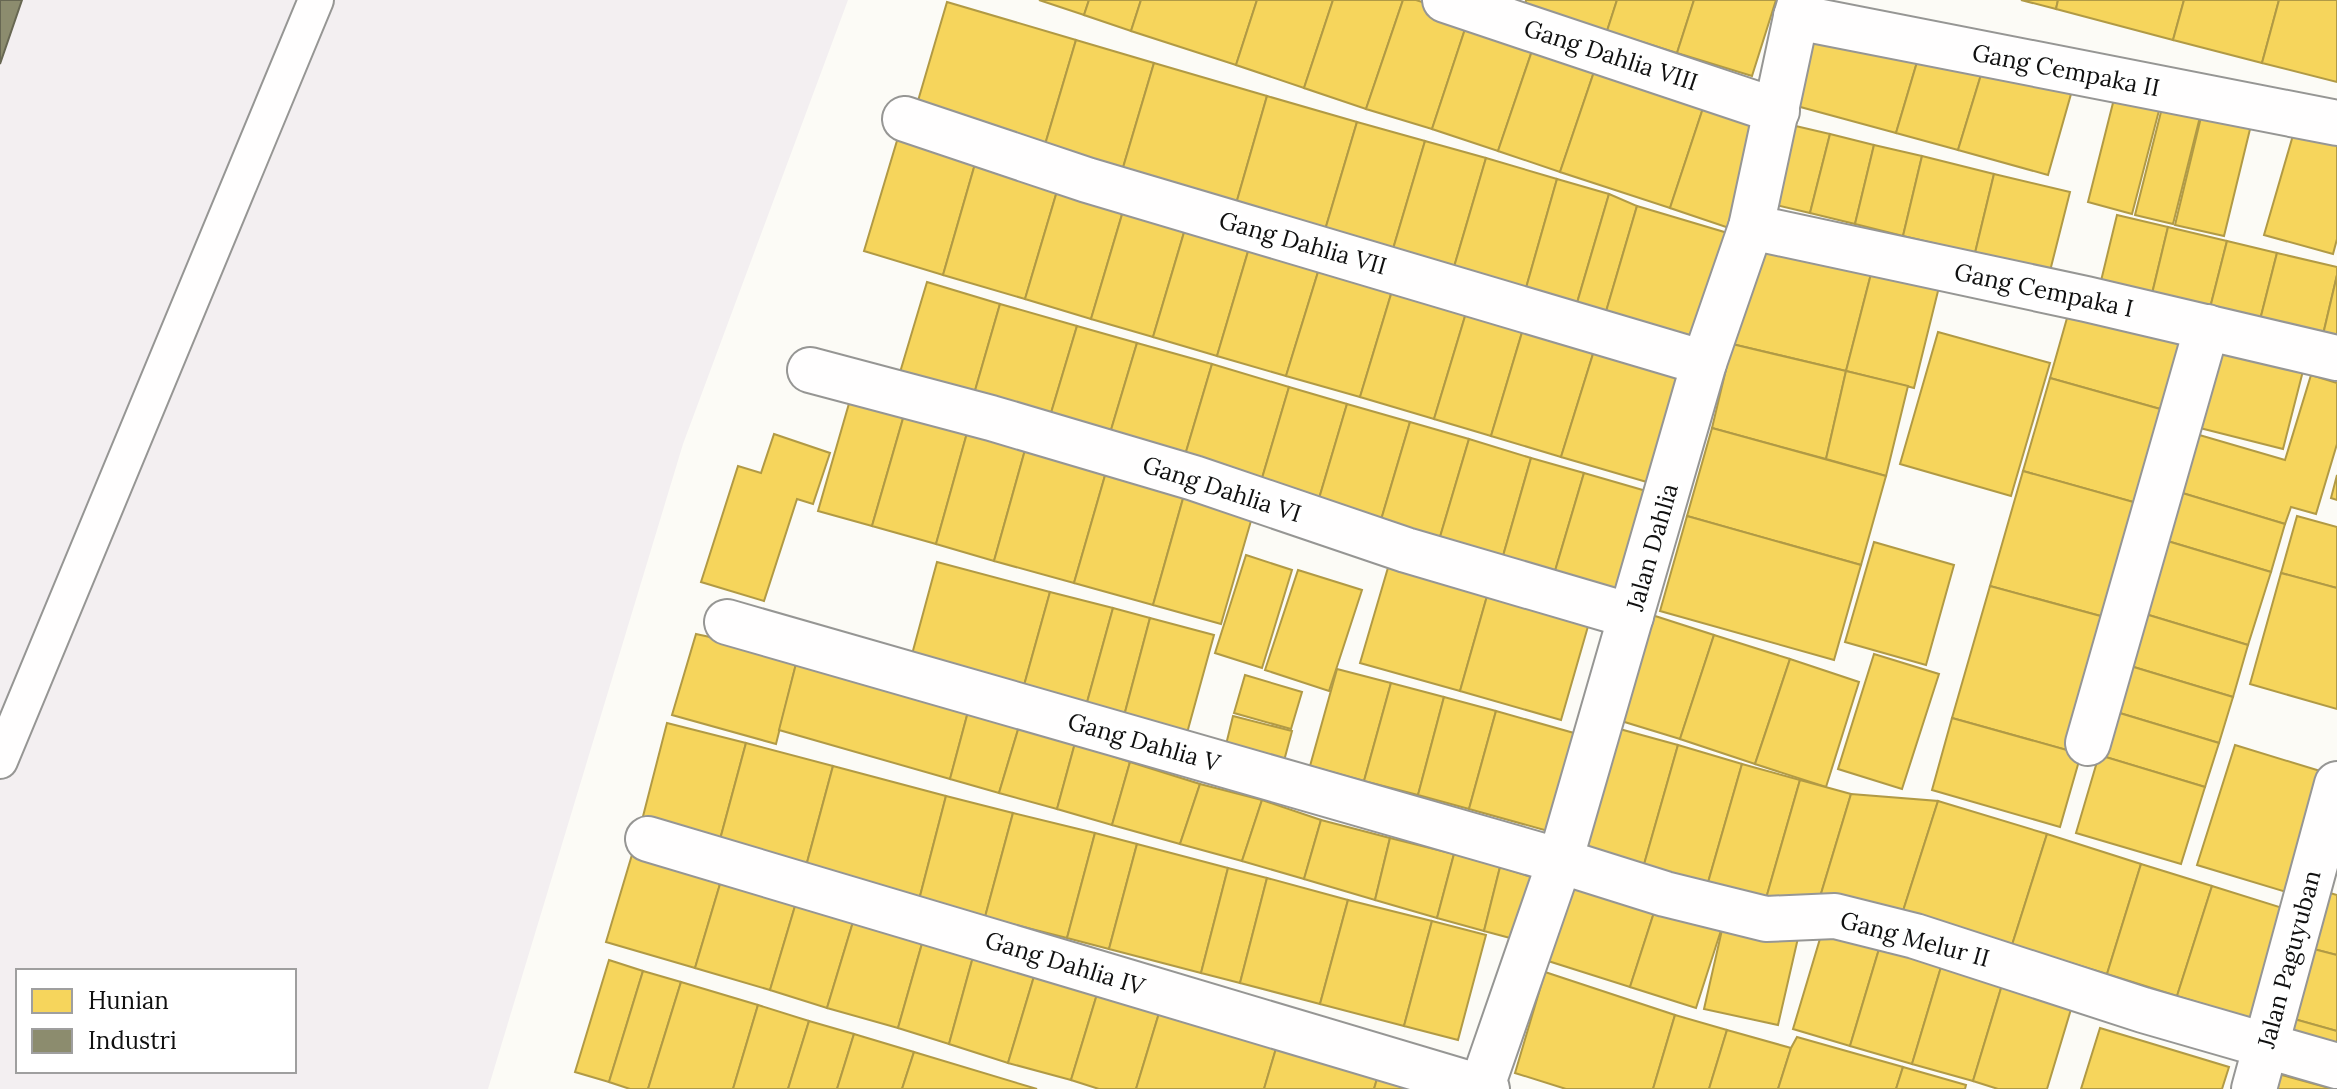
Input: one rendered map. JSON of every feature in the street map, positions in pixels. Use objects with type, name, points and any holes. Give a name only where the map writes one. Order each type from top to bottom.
[{"type":"street","name":"Gang Dahlia VIII","points":[[1445,0],[1777,111]]},
{"type":"street","name":"Jalan Dahlia","points":[[1483,1088],[1560,861],[1704,363],[1751,227],[1798,8]]},
{"type":"street","name":"Gang Cempaka II","points":[[1798,8],[2337,123]]},
{"type":"street","name":"Gang Dahlia VII","points":[[905,119],[1087,180],[1704,363]]},
{"type":"street","name":"Gang Cempaka I","points":[[1751,227],[2337,358]]},
{"type":"street","points":[[2088,743],[2207,327]]},
{"type":"street","name":"Gang Dahlia VI","points":[[810,370],[991,418],[1194,478],[1406,550],[1631,616]]},
{"type":"street","name":"Gang Dahlia V","points":[[727,622],[1560,861]]},
{"type":"street","name":"Jalan Paguyuban","points":[[2254,1089],[2337,784]]},
{"type":"street","name":"Gang Dahlia IV","points":[[648,839],[1483,1088]]},
{"type":"street","name":"Gang Melur II","points":[[1560,861],[1665,894],[1766,919],[1835,916],[1915,936],[2265,1047],[2337,1066]]},
{"type":"lane","points":[[0,761],[316,0]]},
{"type":"shaded area","points":[[0,0],[848,0],[683,444],[488,1089],[0,1089]]},
{"type":"building: Hunian","points":[[1039,0],[1089,0],[1084,15]]},
{"type":"building: Hunian","points":[[1089,0],[1141,0],[1131,31],[1084,15]]},
{"type":"building: Hunian","points":[[1141,0],[1257,0],[1236,65],[1131,31]]},
{"type":"building: Hunian","points":[[1257,0],[1333,0],[1304,88],[1236,65]]},
{"type":"building: Hunian","points":[[1333,0],[1403,0],[1366,109],[1304,88]]},
{"type":"building: Hunian","points":[[1403,0],[1416,0],[1469,17],[1432,129],[1366,109]]},
{"type":"building: Hunian","points":[[1526,0],[1617,0],[1607,31],[1525,6]]},
{"type":"building: Hunian","points":[[1617,0],[1694,0],[1677,53],[1607,31]]},
{"type":"building: Hunian","points":[[1694,0],[1776,0],[1752,76],[1677,53]]},
{"type":"building: Hunian","points":[[2021,0],[2058,0],[2056,9]]},
{"type":"building: Hunian","points":[[2058,0],[2184,0],[2173,40],[2056,9]]},
{"type":"building: Hunian","points":[[2184,0],[2279,0],[2262,63],[2173,40]]},
{"type":"building: Hunian","points":[[2279,0],[2337,0],[2337,82],[2262,63]]},
{"type":"building: Hunian","points":[[947,2],[1076,40],[1044,148],[915,111]]},
{"type":"building: Hunian","points":[[1469,17],[1536,39],[1498,151],[1432,129]]},
{"type":"building: Hunian","points":[[1817,28],[1920,52],[1896,133],[1793,105]]},
{"type":"building: Hunian","points":[[1536,39],[1598,60],[1560,172],[1498,151]]},
{"type":"building: Hunian","points":[[1076,40],[1154,63],[1122,171],[1044,148]]},
{"type":"building: Hunian","points":[[1920,52],[1984,65],[1958,150],[1896,133]]},
{"type":"building: Hunian","points":[[1598,60],[1707,96],[1670,208],[1560,172]]},
{"type":"building: Hunian","points":[[1154,63],[1267,96],[1236,204],[1122,171]]},
{"type":"building: Hunian","points":[[1984,65],[2075,80],[2048,175],[1958,150]]},
{"type":"building: Hunian","points":[[2117,87],[2162,99],[2132,214],[2088,202]]},
{"type":"building: Hunian","points":[[1267,96],[1357,122],[1325,230],[1236,204]]},
{"type":"building: Hunian","points":[[1707,96],[1769,117],[1732,229],[1670,208]]},
{"type":"building: Hunian","points":[[2164,100],[2202,109],[2173,224],[2135,215]]},
{"type":"building: Hunian","points":[[2203,109],[2252,121],[2224,236],[2175,225]]},
{"type":"building: Hunian","points":[[2298,118],[2337,128],[2337,239],[2333,254],[2264,235]]},
{"type":"building: Hunian","points":[[1357,122],[1425,141],[1393,249],[1325,230]]},
{"type":"building: Hunian","points":[[1787,124],[1830,134],[1810,213],[1767,203]]},
{"type":"building: Hunian","points":[[899,134],[977,157],[943,275],[864,251]]},
{"type":"building: Hunian","points":[[1830,134],[1874,145],[1855,224],[1810,213]]},
{"type":"building: Hunian","points":[[1425,141],[1486,158],[1454,267],[1393,249]]},
{"type":"building: Hunian","points":[[1874,145],[1922,156],[1903,236],[1855,224]]},
{"type":"building: Hunian","points":[[1922,156],[1994,174],[1975,253],[1903,236]]},
{"type":"building: Hunian","points":[[977,157],[1060,181],[1025,299],[943,275]]},
{"type":"building: Hunian","points":[[1486,158],[1557,179],[1526,288],[1454,267]]},
{"type":"building: Hunian","points":[[1994,174],[2070,192],[2050,271],[1975,253]]},
{"type":"building: Hunian","points":[[1557,179],[1609,194],[1577,303],[1526,288]]},
{"type":"building: Hunian","points":[[1060,181],[1126,201],[1091,319],[1025,299]]},
{"type":"building: Hunian","points":[[1609,194],[1637,206],[1605,315],[1577,303]]},
{"type":"building: Hunian","points":[[1126,201],[1188,219],[1153,337],[1091,319]]},
{"type":"building: Hunian","points":[[1637,206],[1731,234],[1699,343],[1605,315]]},
{"type":"building: Hunian","points":[[2117,215],[2168,227],[2151,298],[2100,285]]},
{"type":"building: Hunian","points":[[1188,219],[1252,238],[1217,356],[1153,337]]},
{"type":"building: Hunian","points":[[2168,227],[2227,241],[2209,312],[2151,298]]},
{"type":"building: Hunian","points":[[1252,238],[1322,259],[1286,376],[1217,356]]},
{"type":"building: Hunian","points":[[2227,241],[2277,253],[2259,324],[2209,312]]},
{"type":"building: Hunian","points":[[1757,242],[1872,270],[1846,371],[1732,344]]},
{"type":"building: Hunian","points":[[2277,253],[2337,267],[2322,339],[2259,324]]},
{"type":"building: Hunian","points":[[1322,259],[1395,281],[1360,397],[1286,376]]},
{"type":"building: Hunian","points":[[1872,270],[1939,287],[1914,388],[1846,371]]},
{"type":"building: Hunian","points":[[2337,275],[2337,342],[2322,339]]},
{"type":"building: Hunian","points":[[1395,281],[1469,303],[1434,419],[1360,397]]},
{"type":"building: Hunian","points":[[927,282],[1000,304],[972,401],[898,379]]},
{"type":"building: Hunian","points":[[1469,303],[1526,319],[1491,436],[1434,419]]},
{"type":"building: Hunian","points":[[1000,304],[1077,326],[1048,423],[972,401]]},
{"type":"building: Hunian","points":[[2071,304],[2199,341],[2178,414],[2050,378]]},
{"type":"building: Hunian","points":[[1526,319],[1597,341],[1561,457],[1491,436]]},
{"type":"building: Hunian","points":[[1077,326],[1137,343],[1108,440],[1048,423]]},
{"type":"building: Hunian","points":[[1938,332],[2050,363],[2011,496],[1900,464]]},
{"type":"building: Hunian","points":[[1597,341],[1692,368],[1657,485],[1561,457]]},
{"type":"building: Hunian","points":[[1137,343],[1212,364],[1183,462],[1108,440]]},
{"type":"building: Hunian","points":[[2205,343],[2304,367],[2283,449],[2184,424]]},
{"type":"building: Hunian","points":[[1732,344],[1846,371],[1826,459],[1712,428]]},
{"type":"building: Hunian","points":[[1212,364],[1289,387],[1260,485],[1183,462]]},
{"type":"building: Hunian","points":[[1846,371],[1908,386],[1886,476],[1826,459]]},
{"type":"building: Hunian","points":[[2311,375],[2337,383],[2337,444],[2316,514],[2291,507],[2285,524],[2179,492],[2196,434],[2285,460]]},
{"type":"building: Hunian","points":[[2050,378],[2178,414],[2151,507],[2023,471]]},
{"type":"building: Hunian","points":[[1289,387],[1347,404],[1318,502],[1260,485]]},
{"type":"building: Hunian","points":[[850,400],[904,415],[872,526],[818,511]]},
{"type":"building: Hunian","points":[[1347,404],[1410,422],[1381,520],[1318,502]]},
{"type":"building: Hunian","points":[[904,415],[967,433],[936,544],[872,526]]},
{"type":"building: Hunian","points":[[1410,422],[1469,439],[1440,537],[1381,520]]},
{"type":"building: Hunian","points":[[1712,428],[1886,476],[1861,565],[1687,516]]},
{"type":"building: Hunian","points":[[967,433],[1025,450],[994,561],[936,544]]},
{"type":"building: Hunian","points":[[774,434],[830,453],[813,504],[797,499],[764,601],[701,582],[738,466],[761,473]]},
{"type":"building: Hunian","points":[[1469,439],[1531,458],[1503,556],[1440,537]]},
{"type":"building: Hunian","points":[[1025,450],[1106,472],[1074,583],[994,561]]},
{"type":"building: Hunian","points":[[1531,458],[1584,473],[1555,571],[1503,556]]},
{"type":"building: Hunian","points":[[2023,471],[2151,507],[2119,621],[1990,586]]},
{"type":"building: Hunian","points":[[1106,472],[1184,495],[1153,605],[1074,583]]},
{"type":"building: Hunian","points":[[1584,473],[1660,495],[1631,593],[1555,571]]},
{"type":"building: Hunian","points":[[2337,475],[2337,500],[2331,498]]},
{"type":"building: Hunian","points":[[2179,492],[2285,524],[2271,572],[2164,540]]},
{"type":"building: Hunian","points":[[1184,495],[1253,514],[1221,624],[1153,605]]},
{"type":"building: Hunian","points":[[1687,516],[1861,565],[1834,660],[1660,611]]},
{"type":"building: Hunian","points":[[2297,516],[2337,527],[2337,588],[2281,573]]},
{"type":"building: Hunian","points":[[2164,540],[2271,572],[2248,645],[2142,613]]},
{"type":"building: Hunian","points":[[1874,542],[1954,565],[1926,665],[1845,642]]},
{"type":"building: Hunian","points":[[1392,554],[1491,582],[1460,691],[1360,663]]},
{"type":"building: Hunian","points":[[1246,555],[1292,570],[1262,668],[1215,653]]},
{"type":"building: Hunian","points":[[937,562],[1050,592],[1023,689],[911,658]]},
{"type":"building: Hunian","points":[[1298,570],[1362,590],[1329,691],[1265,670]]},
{"type":"building: Hunian","points":[[2281,573],[2337,588],[2337,709],[2250,684]]},
{"type":"building: Hunian","points":[[1491,582],[1593,609],[1561,720],[1460,691]]},
{"type":"building: Hunian","points":[[1990,586],[2119,621],[2081,754],[1952,718]]},
{"type":"building: Hunian","points":[[1050,592],[1113,608],[1086,706],[1023,689]]},
{"type":"building: Hunian","points":[[1113,608],[1150,618],[1124,716],[1086,706]]},
{"type":"building: Hunian","points":[[2142,613],[2248,645],[2233,697],[2127,665]]},
{"type":"building: Hunian","points":[[1652,615],[1714,635],[1680,739],[1618,720]]},
{"type":"building: Hunian","points":[[1150,618],[1214,635],[1187,733],[1124,716]]},
{"type":"building: Hunian","points":[[696,634],[798,656],[776,744],[672,715]]},
{"type":"building: Hunian","points":[[1714,635],[1790,659],[1755,764],[1680,739]]},
{"type":"building: Hunian","points":[[1874,654],[1939,674],[1902,789],[1838,769]]},
{"type":"building: Hunian","points":[[798,656],[969,708],[950,779],[779,730]]},
{"type":"building: Hunian","points":[[1790,659],[1859,682],[1826,787],[1755,764]]},
{"type":"building: Hunian","points":[[2127,665],[2233,697],[2219,743],[2113,711]]},
{"type":"building: Hunian","points":[[1337,669],[1391,683],[1364,781],[1310,766]]},
{"type":"building: Hunian","points":[[1245,675],[1302,692],[1291,729],[1234,713]]},
{"type":"building: Hunian","points":[[1391,683],[1444,697],[1418,795],[1364,781]]},
{"type":"building: Hunian","points":[[1444,697],[1496,711],[1469,809],[1418,795]]},
{"type":"building: Hunian","points":[[969,708],[1020,723],[999,793],[950,779]]},
{"type":"building: Hunian","points":[[1496,711],[1574,733],[1548,831],[1469,809]]},
{"type":"building: Hunian","points":[[2113,711],[2219,743],[2205,787],[2099,755]]},
{"type":"building: Hunian","points":[[1233,716],[1292,731],[1281,772],[1223,757]]},
{"type":"building: Hunian","points":[[1952,718],[2081,754],[2060,827],[1932,790]]},
{"type":"building: Hunian","points":[[667,723],[746,743],[718,847],[640,828]]},
{"type":"building: Hunian","points":[[1020,723],[1075,743],[1057,809],[999,793]]},
{"type":"building: Hunian","points":[[1616,728],[1678,745],[1643,868],[1581,850]]},
{"type":"building: Hunian","points":[[746,743],[833,766],[805,870],[718,847]]},
{"type":"building: Hunian","points":[[1075,743],[1130,762],[1112,825],[1057,809]]},
{"type":"building: Hunian","points":[[1678,745],[1742,764],[1707,886],[1643,868]]},
{"type":"building: Hunian","points":[[2235,745],[2330,774],[2293,894],[2197,865]]},
{"type":"building: Hunian","points":[[2099,755],[2205,787],[2181,864],[2076,833]]},
{"type":"building: Hunian","points":[[1130,762],[1200,784],[1180,844],[1112,825]]},
{"type":"building: Hunian","points":[[1742,764],[1800,780],[1765,902],[1707,886]]},
{"type":"building: Hunian","points":[[833,766],[946,796],[919,900],[805,870]]},
{"type":"building: Hunian","points":[[1800,780],[1851,794],[1817,907],[1765,902]]},
{"type":"building: Hunian","points":[[1200,784],[1262,800],[1242,861],[1180,844]]},
{"type":"building: Hunian","points":[[1851,794],[1938,801],[1903,911],[1817,907]]},
{"type":"building: Hunian","points":[[946,796],[1013,813],[985,917],[919,900]]},
{"type":"building: Hunian","points":[[1262,800],[1321,820],[1304,879],[1242,861]]},
{"type":"building: Hunian","points":[[1938,801],[2047,834],[2012,945],[1903,911]]},
{"type":"building: Hunian","points":[[1013,813],[1095,833],[1067,938],[985,917]]},
{"type":"building: Hunian","points":[[1321,820],[1390,838],[1375,900],[1304,879]]},
{"type":"building: Hunian","points":[[1095,833],[1137,844],[1109,949],[1067,938]]},
{"type":"building: Hunian","points":[[2047,834],[2141,864],[2107,974],[2012,945]]},
{"type":"building: Hunian","points":[[1390,838],[1454,854],[1437,918],[1375,900]]},
{"type":"building: Hunian","points":[[1137,844],[1228,868],[1201,973],[1109,949]]},
{"type":"building: Hunian","points":[[634,848],[723,874],[695,968],[606,942]]},
{"type":"building: Hunian","points":[[1454,854],[1500,867],[1484,931],[1437,918]]},
{"type":"building: Hunian","points":[[2141,864],[2212,886],[2177,996],[2107,974]]},
{"type":"building: Hunian","points":[[1500,867],[1541,880],[1525,942],[1484,931]]},
{"type":"building: Hunian","points":[[1228,868],[1267,878],[1240,983],[1201,973]]},
{"type":"building: Hunian","points":[[723,874],[798,896],[770,990],[695,968]]},
{"type":"building: Hunian","points":[[1572,874],[1658,900],[1630,987],[1545,960]]},
{"type":"building: Hunian","points":[[1267,878],[1348,900],[1320,1004],[1240,983]]},
{"type":"building: Hunian","points":[[2212,886],[2289,910],[2255,1020],[2177,996]]},
{"type":"building: Hunian","points":[[2313,888],[2337,895],[2337,955],[2298,945]]},
{"type":"building: Hunian","points":[[798,896],[856,912],[827,1008],[770,990]]},
{"type":"building: Hunian","points":[[1348,900],[1432,921],[1404,1026],[1320,1004]]},
{"type":"building: Hunian","points":[[1658,900],[1724,921],[1696,1008],[1630,987]]},
{"type":"building: Hunian","points":[[856,912],[925,933],[898,1028],[827,1008]]},
{"type":"building: Hunian","points":[[1432,921],[1486,935],[1458,1040],[1404,1026]]},
{"type":"building: Hunian","points":[[1724,921],[1798,938],[1778,1025],[1704,1009]]},
{"type":"building: Hunian","points":[[1825,922],[1882,939],[1850,1046],[1793,1029]]},
{"type":"building: Hunian","points":[[925,933],[976,946],[949,1044],[898,1028]]},
{"type":"building: Hunian","points":[[1882,939],[1944,957],[1912,1064],[1850,1046]]},
{"type":"building: Hunian","points":[[2298,945],[2337,955],[2337,1031],[2280,1015]]},
{"type":"building: Hunian","points":[[976,946],[1038,963],[1008,1063],[949,1044]]},
{"type":"building: Hunian","points":[[1944,957],[2005,975],[1973,1081],[1912,1064]]},
{"type":"building: Hunian","points":[[609,960],[643,971],[609,1082],[575,1072]]},
{"type":"building: Hunian","points":[[1038,963],[1101,981],[1071,1080],[1008,1063]]},
{"type":"building: Hunian","points":[[643,971],[681,982],[648,1089],[630,1089],[609,1082]]},
{"type":"building: Hunian","points":[[1545,972],[1675,1015],[1653,1089],[1566,1089],[1515,1073]]},
{"type":"building: Hunian","points":[[2005,975],[2075,996],[2047,1089],[1998,1089],[1973,1081]]},
{"type":"building: Hunian","points":[[1101,981],[1163,1000],[1136,1089],[1099,1089],[1071,1080]]},
{"type":"building: Hunian","points":[[681,982],[758,1005],[733,1089],[648,1089]]},
{"type":"building: Hunian","points":[[1163,1000],[1280,1035],[1264,1089],[1136,1089]]},
{"type":"building: Hunian","points":[[758,1005],[809,1021],[788,1089],[733,1089]]},
{"type":"building: Hunian","points":[[1675,1015],[1727,1030],[1709,1089],[1653,1089]]},
{"type":"building: Hunian","points":[[2280,1015],[2337,1031],[2337,1060],[2273,1041]]},
{"type":"building: Hunian","points":[[809,1021],[854,1034],[837,1089],[788,1089]]},
{"type":"building: Hunian","points":[[2100,1028],[2229,1067],[2222,1089],[2081,1089]]},
{"type":"building: Hunian","points":[[1727,1030],[1791,1048],[1778,1089],[1709,1089]]},
{"type":"building: Hunian","points":[[854,1034],[914,1052],[902,1089],[837,1089]]},
{"type":"building: Hunian","points":[[1280,1035],[1381,1065],[1374,1089],[1264,1089]]},
{"type":"building: Hunian","points":[[1797,1037],[1903,1067],[1896,1089],[1778,1089]]},
{"type":"building: Hunian","points":[[914,1052],[1037,1089],[902,1089]]},
{"type":"building: Hunian","points":[[1381,1065],[1462,1089],[1374,1089]]},
{"type":"building: Hunian","points":[[1903,1067],[1966,1085],[1965,1089],[1896,1089]]},
{"type":"building: Hunian","points":[[2267,1071],[2333,1089],[2262,1089]]},
{"type":"building: Industri","points":[[0,0],[22,0],[0,64]]}]
